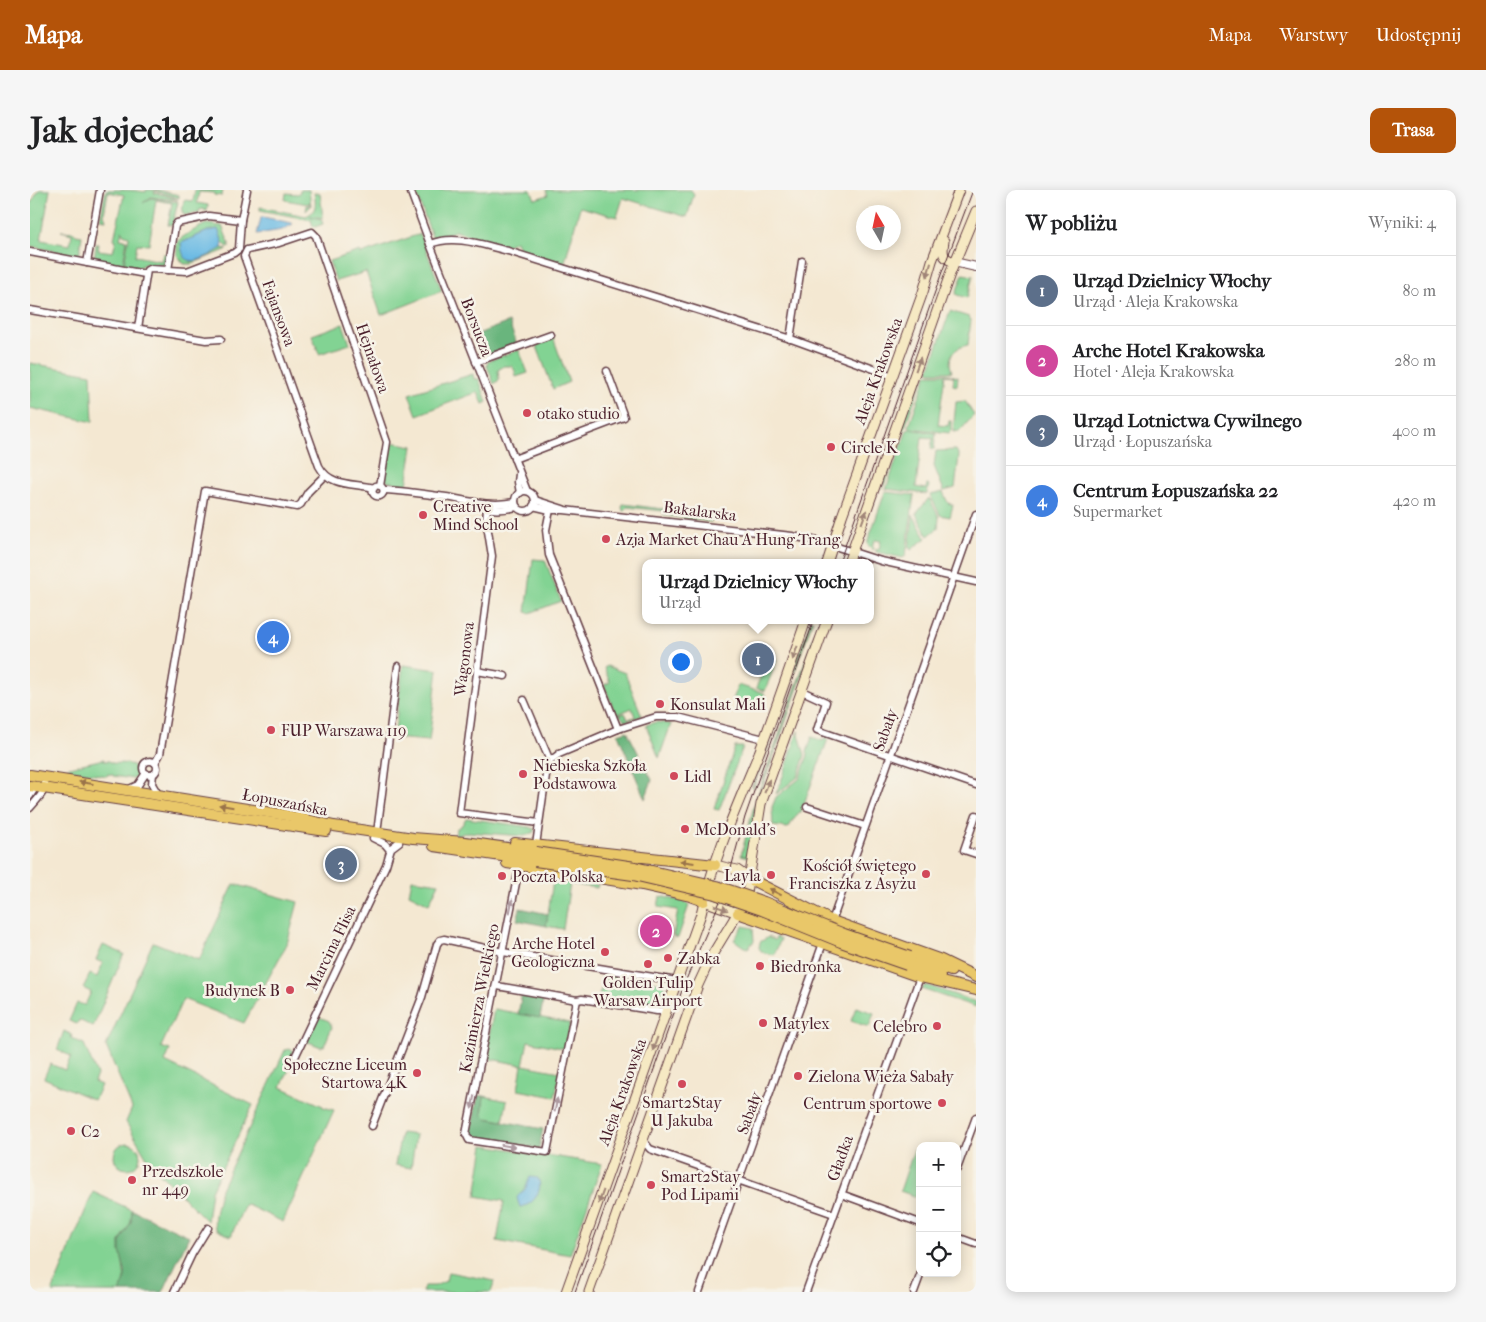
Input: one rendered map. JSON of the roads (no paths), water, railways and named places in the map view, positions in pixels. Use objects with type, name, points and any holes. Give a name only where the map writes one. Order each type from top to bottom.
[{"type":"main road","name":"Aleja Krakowska","points":[[827,559],[959,190]]},
{"type":"main road","points":[[849,559],[954,262],[976,211]]},
{"type":"main road","points":[[946,224],[942,252],[947,259],[954,262]]},
{"type":"main road","points":[[715,865],[764,739],[805,624]]},
{"type":"main road","points":[[588,1292],[700,979],[712,955],[746,899],[761,804],[826,624]]},
{"type":"main road","name":"Łopuszańska","points":[[30,775],[286,815],[398,842],[534,856]]},
{"type":"main road","name":"Łopuszańska","points":[[35,790],[375,835],[465,842],[534,856]]},
{"type":"main road","points":[[534,856],[715,865],[737,870],[832,921],[958,967],[976,978]]},
{"type":"main road","points":[[534,856],[690,896],[920,977],[976,989]]},
{"type":"main road","points":[[534,856],[635,867],[701,881],[748,896],[976,989]]},
{"type":"main road","name":"Aleja Krakowska","points":[[566,1292],[701,914],[715,865]]},
{"type":"main road","points":[[909,961],[976,978]]},
{"type":"street","points":[[87,263],[100,190]]},
{"type":"street","points":[[138,328],[145,274],[148,269],[187,270],[234,253],[240,247],[241,220],[247,190]]},
{"type":"street","name":"Borsucza","points":[[410,190],[514,459],[519,474],[518,482],[523,492]]},
{"type":"street","points":[[168,270],[177,223],[210,216],[241,220]]},
{"type":"street","name":"Fajansowa","points":[[318,242],[314,233],[309,233],[278,243],[250,249],[244,256],[317,460],[325,475]]},
{"type":"street","points":[[430,244],[450,240],[500,249],[790,339],[893,376]]},
{"type":"street","name":"Hejnałowa","points":[[318,242],[387,442],[379,488]]},
{"type":"street","points":[[30,252],[145,274]]},
{"type":"street","points":[[790,339],[802,261]]},
{"type":"street","points":[[954,262],[976,266]]},
{"type":"street","points":[[30,310],[206,340],[221,339]]},
{"type":"street","points":[[476,362],[550,335]]},
{"type":"street","points":[[514,459],[624,417],[607,371]]},
{"type":"street","points":[[129,789],[138,785],[157,769],[155,763],[160,754],[205,491],[297,507],[302,504],[308,492],[325,475],[334,481],[473,502],[516,505],[526,511],[534,503],[532,494],[523,492],[516,496],[516,505]]},
{"type":"street","points":[[473,502],[479,507],[500,510],[516,505]]},
{"type":"street","name":"Bakalarska","points":[[534,503],[560,507],[564,510]]},
{"type":"street","name":"Bakalarska","points":[[534,503],[550,510],[792,536],[832,545],[881,560],[976,582]]},
{"type":"street","name":"Wagonowa","points":[[487,509],[486,519],[492,556],[459,813],[539,823]]},
{"type":"street","points":[[550,510],[546,530],[549,555],[618,729]]},
{"type":"street","name":"Sabały","points":[[832,921],[976,514]]},
{"type":"street","points":[[390,850],[375,835],[398,666]]},
{"type":"street","points":[[477,671],[505,676]]},
{"type":"street","points":[[802,690],[826,702],[817,730],[976,786]]},
{"type":"street","points":[[524,700],[550,761]]},
{"type":"street","points":[[534,856],[546,774],[550,761],[559,754],[618,729],[656,717],[672,716],[764,739]]},
{"type":"street","points":[[155,763],[145,764],[144,770],[149,774],[158,794]]},
{"type":"street","points":[[30,808],[35,790],[46,781],[44,777]]},
{"type":"street","points":[[807,808],[865,826]]},
{"type":"street","points":[[976,815],[964,850],[976,854]]},
{"type":"street","name":"Marcina Flisa","points":[[295,1056],[386,865],[390,850],[398,842]]},
{"type":"street","name":"Kazimierza Wielkiego","points":[[534,856],[518,873],[466,1134],[469,1140],[546,1152],[577,1000]]},
{"type":"street","points":[[372,1126],[422,997],[437,944],[440,940],[444,939],[503,952],[677,982]]},
{"type":"street","name":"Sabały","points":[[700,1292],[823,943]]},
{"type":"street","name":"Gładka","points":[[806,1292],[920,977]]},
{"type":"street","points":[[497,986],[577,1000],[582,999],[667,1011]]},
{"type":"street","points":[[961,1158],[976,1116]]},
{"type":"street","points":[[642,1139],[650,1149],[834,1214]]},
{"type":"street","points":[[638,1152],[650,1149]]},
{"type":"street","points":[[842,1194],[916,1222]]},
{"type":"street","points":[[174,1292],[192,1254],[208,1228]]},
{"type":"street","points":[[961,1238],[976,1244]]},
{"type":"street","points":[[914,1292],[919,1277]]},
{"type":"water","points":[[261,218],[293,224],[282,230],[257,234]]},
{"type":"water","points":[[218,229],[223,243],[222,248],[202,259],[190,260],[185,258],[181,243],[208,231]]},
{"type":"water","points":[[530,1177],[538,1178],[540,1187],[533,1201],[520,1207],[518,1196],[525,1189]]},
{"type":"tram line","points":[[840,559],[973,190]]},
{"type":"tram line","points":[[575,1292],[685,982],[725,890],[745,817],[813,624]]},
{"type":"place","name":"otako studio","points":[[527,413]]},
{"type":"place","name":"Circle K","points":[[831,447]]},
{"type":"place","name":"Creative Mind School","points":[[423,515]]},
{"type":"place","name":"Azja Market Chau A Hung Trang","points":[[606,539]]},
{"type":"place","name":"Centrum Łopuszańska 22","points":[[273,637]]},
{"type":"place","name":"Urząd Dzielnicy Włochy","points":[[758,659]]},
{"type":"place","name":"Konsulat Mali","points":[[660,704]]},
{"type":"place","name":"FUP Warszawa 119","points":[[271,730]]},
{"type":"place","name":"Niebieska Szkoła Podstawowa","points":[[523,774]]},
{"type":"place","name":"Lidl","points":[[674,776]]},
{"type":"place","name":"McDonald's","points":[[685,829]]},
{"type":"place","name":"Urząd Lotnictwa Cywilnego","points":[[341,864]]},
{"type":"place","name":"Kościół świętego Franciszka z Asyżu","points":[[926,874]]},
{"type":"place","name":"Layla","points":[[771,875]]},
{"type":"place","name":"Poczta Polska","points":[[502,876]]},
{"type":"place","name":"Arche Hotel Krakowska","points":[[656,931]]},
{"type":"place","name":"Arche Hotel Geologiczna","points":[[605,952]]},
{"type":"place","name":"Zabka","points":[[668,958]]},
{"type":"place","name":"Golden Tulip Warsaw Airport","points":[[648,964]]},
{"type":"place","name":"Biedronka","points":[[760,966]]},
{"type":"place","name":"Budynek B","points":[[290,990]]},
{"type":"place","name":"Matylex","points":[[763,1023]]},
{"type":"place","name":"Celebro","points":[[937,1026]]},
{"type":"place","name":"Społeczne Liceum Startowa 4K","points":[[417,1073]]},
{"type":"place","name":"Zielona Wieża Sabały","points":[[798,1076]]},
{"type":"place","name":"Smart2Stay U Jakuba","points":[[682,1084]]},
{"type":"place","name":"Centrum sportowe","points":[[942,1103]]},
{"type":"place","name":"C2","points":[[71,1131]]},
{"type":"place","name":"Przedszkole nr 449","points":[[132,1180]]},
{"type":"place","name":"Smart2Stay Pod Lipami","points":[[651,1185]]}]
